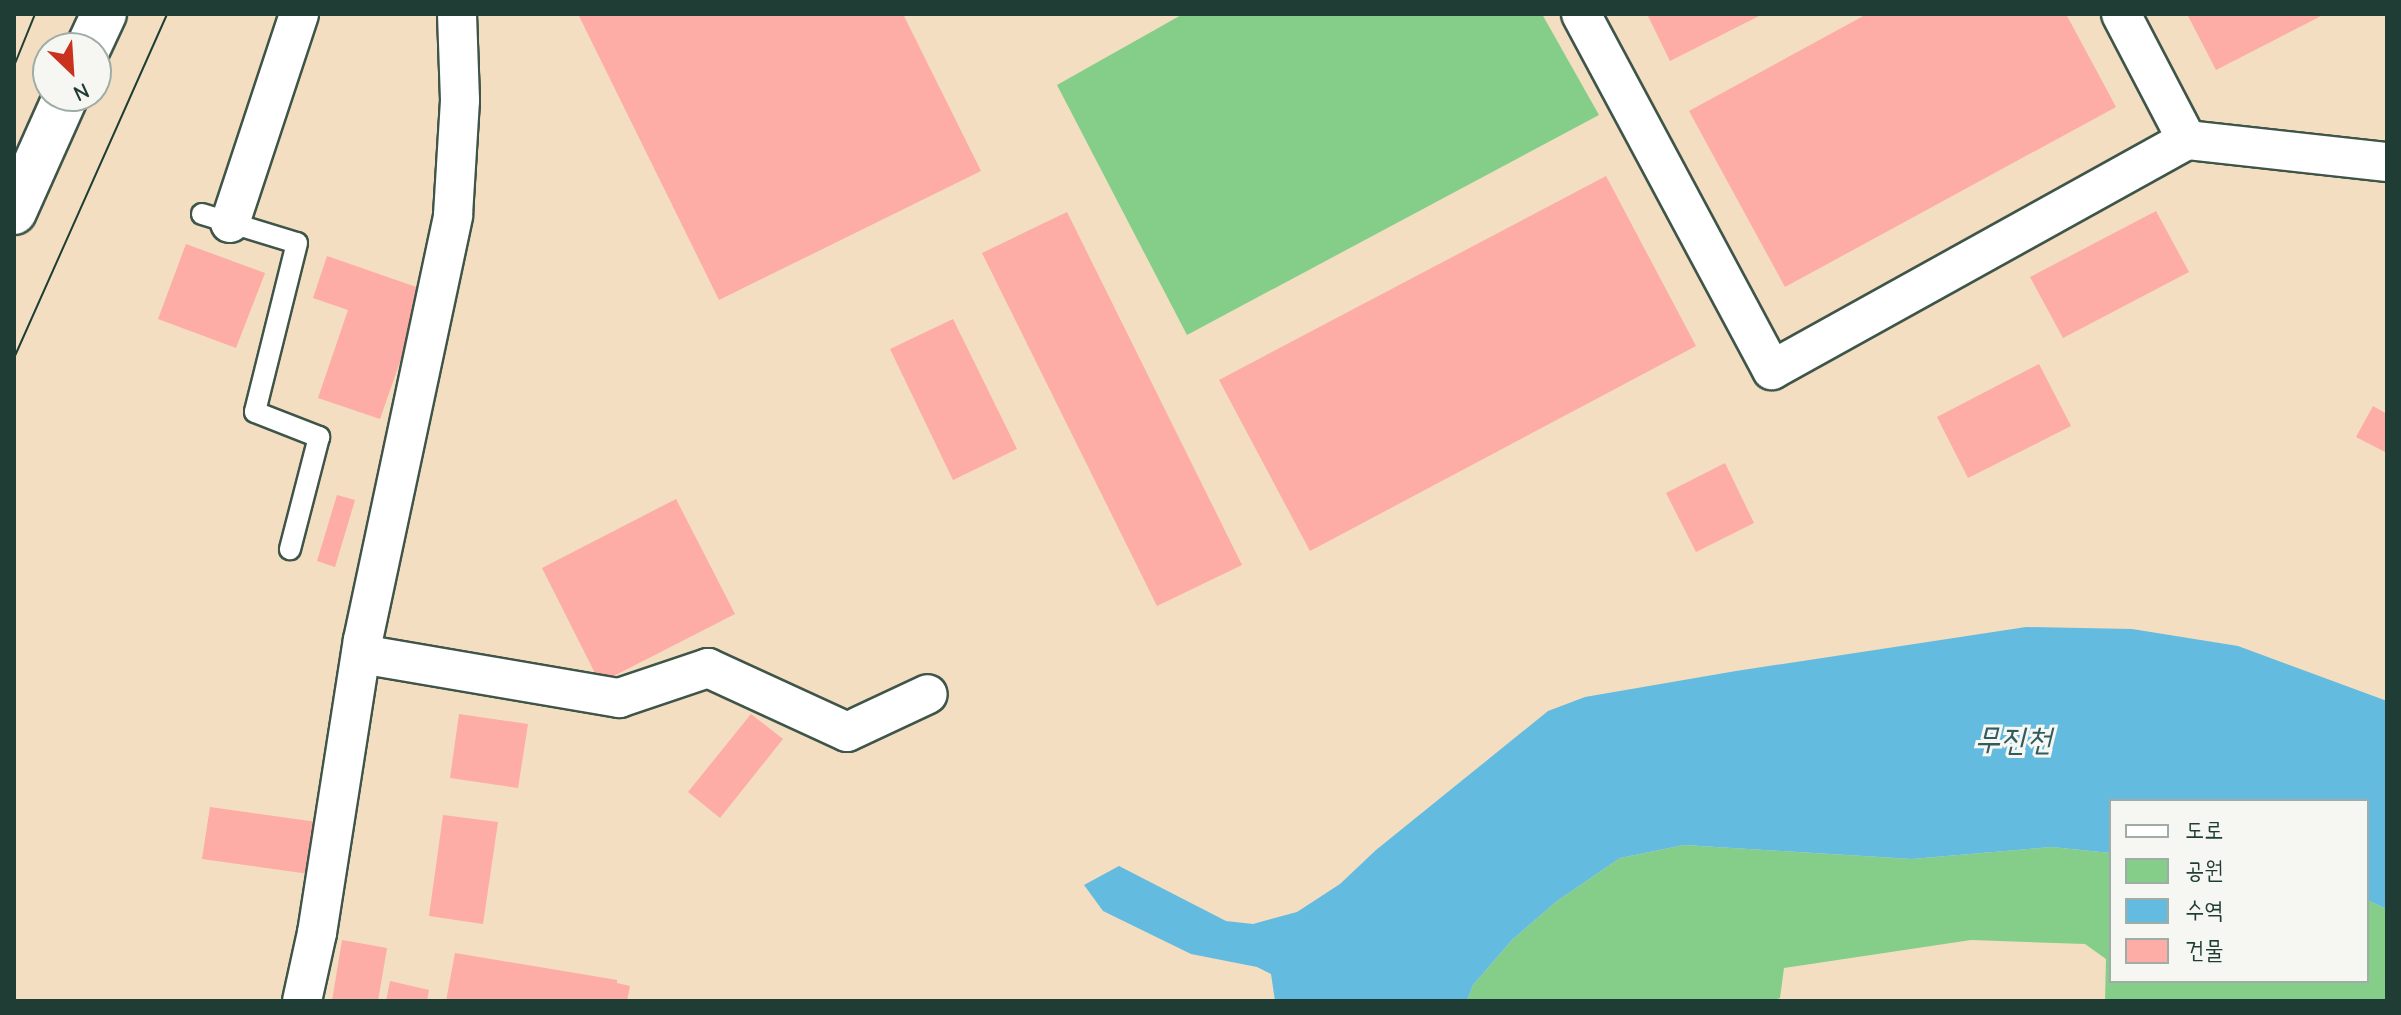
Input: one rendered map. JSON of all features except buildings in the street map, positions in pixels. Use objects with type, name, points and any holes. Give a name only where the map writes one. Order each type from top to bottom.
[{"type":"main road","points":[[14,212],[59,112]]},
{"type":"street","points":[[216,218],[299,14]]},
{"type":"street","points":[[302,1001],[317,933],[361,654],[453,215],[460,100],[457,14]]},
{"type":"street","points":[[1581,14],[1772,370],[2187,140],[2387,162]]},
{"type":"street","points":[[2121,14],[2187,140]]},
{"type":"street","points":[[361,654],[619,698],[708,668],[847,732],[928,694]]},
{"type":"lane","points":[[216,218],[297,243],[255,412],[319,437],[290,549]]},
{"type":"green space","points":[[1183,14],[1542,14],[1599,115],[1187,335],[1057,85]]},
{"type":"green space","points":[[1684,845],[1912,859],[2051,847],[2109,853],[2109,983],[2369,983],[2369,901],[2387,909],[2387,1001],[2105,1001],[2106,959],[2085,944],[1971,940],[1784,968],[1780,998],[1771,1001],[1467,1001],[1473,985],[1512,940],[1557,901],[1620,858]]},
{"type":"water","name":"무진천","points":[[2026,627],[2132,629],[2238,646],[2387,701],[2387,909],[2369,901],[2369,799],[2109,799],[2109,853],[2051,847],[1912,859],[1684,845],[1620,858],[1557,901],[1512,940],[1473,985],[1467,1001],[1275,1001],[1271,974],[1257,967],[1191,954],[1103,911],[1084,885],[1119,866],[1226,921],[1253,924],[1297,912],[1340,884],[1376,850],[1548,711],[1585,697]]},
{"type":"tram line","points":[[14,66],[35,14]]},
{"type":"tram line","points":[[14,358],[167,14]]}]
